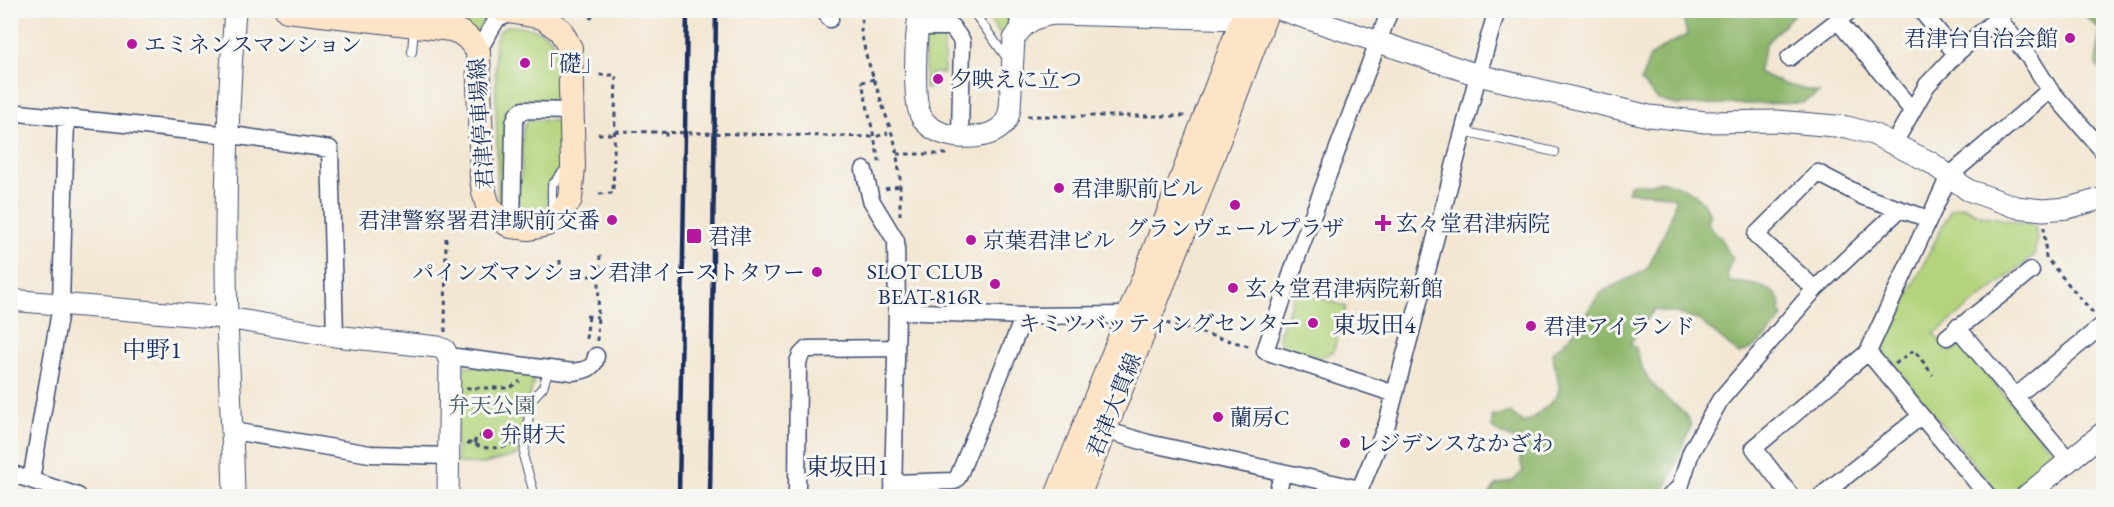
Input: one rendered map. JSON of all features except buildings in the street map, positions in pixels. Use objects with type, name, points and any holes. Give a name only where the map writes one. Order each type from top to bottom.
[{"type":"main road","name":"君津停車場線","points":[[287,10],[414,25],[460,32],[468,37],[478,51],[484,192],[488,206],[499,219],[512,226]]},
{"type":"main road","name":"君津大貫線","points":[[1057,496],[1095,427],[1190,218],[1267,10]]},
{"type":"main road","points":[[509,11],[543,17],[561,31],[570,48],[573,160],[570,199],[560,216],[547,224],[529,228],[512,226]]},
{"type":"main road","name":"君津大貫線","points":[[1078,496],[1095,427],[1129,315],[1250,13]]},
{"type":"street","points":[[234,496],[227,318],[226,135],[235,10]]},
{"type":"street","points":[[1282,10],[1478,75],[1669,119],[1706,122],[1777,121],[1847,128],[1873,134],[1930,162],[1968,190],[2016,207],[2043,210],[2068,208],[2103,198]]},
{"type":"street","points":[[1390,10],[1300,249],[1265,351],[1395,394]]},
{"type":"street","points":[[1095,427],[1148,443],[1360,489],[1387,424],[1497,10]]},
{"type":"street","points":[[1921,10],[1956,54]]},
{"type":"street","points":[[478,51],[497,19],[509,11]]},
{"type":"street","points":[[960,136],[962,41],[951,27],[918,19],[917,100],[920,116],[941,134],[960,136],[981,136],[1003,125],[1008,117],[1011,64],[1017,20],[1055,14],[1250,13]]},
{"type":"street","points":[[1894,143],[1911,109],[1927,85],[1956,54],[2002,14],[2050,90],[2103,152]]},
{"type":"street","points":[[1789,58],[1844,16],[1911,109]]},
{"type":"street","points":[[1791,496],[1754,448],[1868,352],[1949,176],[2050,90]]},
{"type":"street","points":[[512,226],[514,123],[517,115],[523,110],[572,111]]},
{"type":"street","points":[[10,112],[226,135],[330,149],[335,336]]},
{"type":"street","points":[[41,487],[61,305],[66,118]]},
{"type":"street","points":[[872,168],[871,200],[896,241],[897,311],[893,490],[954,481],[958,477],[1024,316]]},
{"type":"street","points":[[1815,289],[1756,235],[1818,173],[1864,197],[1929,219]]},
{"type":"street","points":[[1680,493],[1691,452],[1720,400],[1815,289],[1900,209]]},
{"type":"street","points":[[2031,271],[1952,332],[2015,397],[2069,461]]},
{"type":"street","points":[[10,300],[227,318],[335,336],[438,347],[447,353],[573,372],[592,366],[596,361],[596,356]]},
{"type":"street","points":[[897,311],[1024,316],[1129,315]]},
{"type":"street","points":[[2015,397],[2103,325]]},
{"type":"street","points":[[798,496],[798,362],[801,355],[807,350],[896,348]]},
{"type":"street","points":[[1868,352],[1988,496]]},
{"type":"street","points":[[447,353],[450,362],[454,450],[448,496]]},
{"type":"street","points":[[1821,496],[1921,416]]},
{"type":"street","points":[[233,431],[370,454],[454,450]]},
{"type":"street","points":[[2026,496],[2103,432]]},
{"type":"street","points":[[10,473],[41,487],[78,496]]},
{"type":"street","points":[[1276,496],[1283,473]]},
{"type":"lane","points":[[972,10],[1011,64]]},
{"type":"lane","points":[[412,52],[414,25]]},
{"type":"lane","points":[[1463,131],[1555,152]]},
{"type":"lane","points":[[535,496],[524,459],[525,444],[531,400],[543,387],[549,369]]},
{"type":"path","points":[[590,19],[598,10]]},
{"type":"path","points":[[863,10],[861,31],[866,55],[900,177],[898,212],[902,223]]},
{"type":"path","points":[[599,75],[616,75],[613,193],[599,194]]},
{"type":"path","points":[[872,168],[875,137],[862,82],[874,79]]},
{"type":"path","points":[[1024,116],[1190,116]]},
{"type":"path","points":[[599,134],[610,134],[615,131],[875,137],[889,133]]},
{"type":"path","points":[[666,132],[666,140]]},
{"type":"path","points":[[884,187],[885,190],[899,186]]},
{"type":"path","points":[[2044,220],[2046,258],[2103,325]]},
{"type":"path","points":[[446,238],[447,353]]},
{"type":"path","points":[[596,356],[600,253]]},
{"type":"path","points":[[560,260],[560,269]]},
{"type":"path","points":[[588,276],[600,276]]},
{"type":"path","points":[[586,339],[587,316],[598,317]]},
{"type":"path","points":[[1162,322],[1265,351]]},
{"type":"path","points":[[588,333],[597,334]]},
{"type":"path","points":[[1904,358],[1914,350],[1933,375]]},
{"type":"path","points":[[459,388],[514,387],[520,382],[527,366]]},
{"type":"path","points":[[454,450],[474,443],[476,438],[484,435]]},
{"type":"path","points":[[474,443],[488,447],[525,444]]},
{"type":"green space","points":[[359,11],[433,11],[486,18],[476,33]]},
{"type":"green space","points":[[983,11],[1006,11],[1010,22],[1004,40]]},
{"type":"green space","points":[[1683,11],[1797,11],[1766,44],[1758,72],[1784,84],[1819,93],[1802,103],[1677,105],[1658,100],[1641,81],[1650,56],[1687,35]]},
{"type":"green space","points":[[2080,11],[2103,11],[2103,72],[2096,65],[2100,30]]},
{"type":"green space","points":[[506,26],[525,27],[539,31],[556,45],[562,69],[564,101],[540,99],[524,101],[512,108],[509,116],[508,211],[500,205],[498,199],[495,43],[498,33]]},
{"type":"green space","points":[[944,39],[944,73],[931,73],[930,88],[925,88],[925,41]]},
{"type":"green space","points":[[528,120],[564,121],[564,162],[547,185],[548,210],[544,214],[521,218],[515,189],[521,172],[522,136]]},
{"type":"green space","points":[[1661,181],[1690,191],[1710,213],[1707,222],[1715,234],[1721,237],[1726,250],[1733,257],[1727,273],[1729,282],[1746,283],[1772,291],[1780,303],[1780,312],[1783,317],[1758,343],[1739,354],[1700,321],[1677,313],[1654,310],[1639,329],[1630,344],[1636,348],[1646,376],[1666,398],[1684,413],[1691,426],[1662,496],[1488,496],[1496,485],[1514,480],[1523,471],[1520,459],[1521,445],[1492,428],[1492,415],[1510,412],[1524,423],[1558,394],[1552,352],[1568,339],[1602,292],[1641,273],[1648,267],[1671,218],[1675,198],[1660,194],[1628,192],[1630,184]]},
{"type":"green space","points":[[1962,206],[1980,215],[2035,226],[2037,239],[2034,256],[1934,334],[1951,352],[1964,348],[2054,454],[2055,459],[2011,496],[2000,496],[1885,355],[1883,346],[1951,209]]},
{"type":"green space","name":"キミツバッティングセンター","points":[[1297,288],[1346,307],[1333,352],[1320,358],[1282,345],[1278,338]]},
{"type":"green space","name":"弁天公園","points":[[462,366],[537,372],[528,401],[518,455],[484,464],[457,463],[455,370]]},
{"type":"railway","points":[[679,496],[687,10]]},
{"type":"railway","points":[[710,496],[716,10]]},
{"type":"place","name":"君津台自治会館","points":[[2070,38]]},
{"type":"place","name":"エミネンスマンション","points":[[132,44]]},
{"type":"place","name":"「礎」","points":[[525,63]]},
{"type":"place","name":"夕映えに立つ","points":[[938,79]]},
{"type":"place","name":"君津駅前ビル","points":[[1059,188]]},
{"type":"place","name":"グランヴェールプラザ","points":[[1235,205]]},
{"type":"place","name":"君津警察署君津駅前交番","points":[[612,220]]},
{"type":"place","name":"玄々堂君津病院","points":[[1383,223]]},
{"type":"place","name":"君津","points":[[694,236]]},
{"type":"place","name":"京葉君津ビル","points":[[971,240]]},
{"type":"place","name":"パインズマンション君津イーストタワー","points":[[817,272]]},
{"type":"place","name":"SLOT CLUB BEAT-816R","points":[[995,284]]},
{"type":"place","name":"玄々堂君津病院新館","points":[[1233,288]]},
{"type":"place","name":"キミツバッティングセンター","points":[[1313,323]]},
{"type":"place","name":"君津アイランド","points":[[1531,326]]},
{"type":"place","name":"蘭房C","points":[[1218,417]]},
{"type":"place","name":"弁財天","points":[[488,434]]},
{"type":"place","name":"レジデンスなかざわ","points":[[1345,443]]},
{"type":"district","name":"東坂田4","points":[[1374,324]]},
{"type":"district","name":"中野1","points":[[152,349]]},
{"type":"district","name":"東坂田1","points":[[847,466]]}]
